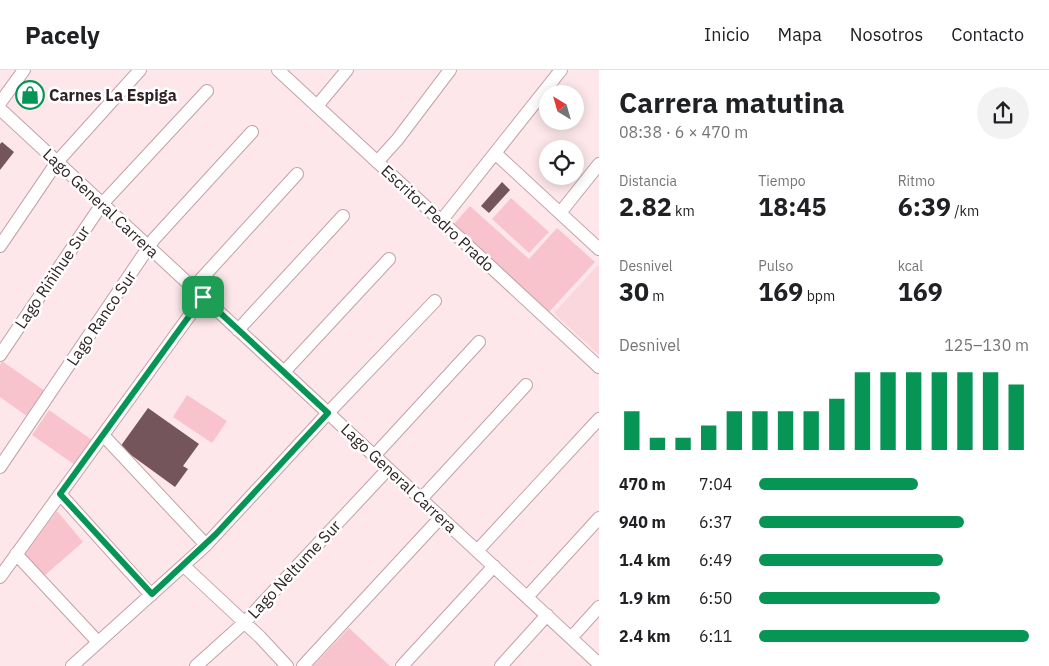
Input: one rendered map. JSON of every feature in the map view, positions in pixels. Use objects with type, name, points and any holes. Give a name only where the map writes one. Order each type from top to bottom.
[{"type":"street","points":[[0,103],[24,70]]},
{"type":"street","points":[[0,246],[57,162],[140,70]]},
{"type":"street","name":"Escritor Pedro Prado","points":[[278,70],[599,367]]},
{"type":"street","points":[[317,106],[346,70]]},
{"type":"street","points":[[377,162],[397,140],[450,70]]},
{"type":"street","points":[[441,221],[561,70]]},
{"type":"street","name":"Lago Riñihue Sur","points":[[0,354],[102,204],[207,91]]},
{"type":"street","name":"Lago General Carrera","points":[[0,109],[599,664]]},
{"type":"street","name":"Lago Ranco Sur","points":[[0,467],[154,239],[252,132]]},
{"type":"street","points":[[495,153],[599,249]]},
{"type":"street","points":[[560,213],[599,164]]},
{"type":"street","points":[[193,288],[297,174]]},
{"type":"street","points":[[238,330],[343,216]]},
{"type":"street","points":[[284,372],[389,258]]},
{"type":"street","points":[[0,577],[203,297]]},
{"type":"street","points":[[72,666],[206,545],[435,301]]},
{"type":"street","points":[[374,456],[479,342]]},
{"type":"street","points":[[421,499],[526,385]]},
{"type":"street","points":[[477,551],[599,419]]},
{"type":"street","points":[[103,435],[206,545]]},
{"type":"street","name":"Lago Neltume Sur","points":[[196,666],[245,622],[388,468]]},
{"type":"street","points":[[60,494],[152,594]]},
{"type":"street","points":[[303,666],[441,518]]},
{"type":"street","points":[[527,597],[599,518]]},
{"type":"street","points":[[16,554],[98,642]]},
{"type":"street","points":[[184,566],[245,622],[287,666]]},
{"type":"street","points":[[402,666],[494,566]]},
{"type":"street","points":[[571,638],[599,607]]},
{"type":"street","points":[[501,666],[547,615]]},
{"type":"shaded area","points":[[511,198],[549,232],[529,253],[492,219]]},
{"type":"shaded area","points":[[470,206],[529,259],[557,228],[595,262],[549,312],[453,225]]},
{"type":"shaded area","points":[[598,265],[599,267],[599,355],[554,313]]},
{"type":"shaded area","points":[[2,361],[45,391],[28,417],[0,397],[0,365]]},
{"type":"shaded area","points":[[187,395],[227,421],[212,443],[173,417]]},
{"type":"shaded area","points":[[49,410],[92,440],[75,465],[32,435]]},
{"type":"shaded area","points":[[57,511],[83,542],[44,576],[25,554]]},
{"type":"shaded area","points":[[349,628],[390,666],[313,666]]},
{"type":"building","name":"Carnes La Espiga","points":[[32,84],[40,90],[27,105],[19,99]]},
{"type":"building","points":[[2,142],[14,152],[0,170],[0,144]]},
{"type":"building","points":[[502,182],[510,190],[489,213],[481,206]]},
{"type":"building","points":[[148,408],[199,444],[183,466],[188,469],[175,487],[120,447]]},
{"type":"place","name":"Carnes La Espiga","points":[[30,95]]},
{"type":"route","points":[[203,297],[328,413],[216,534],[152,594],[60,494],[203,297]]}]
